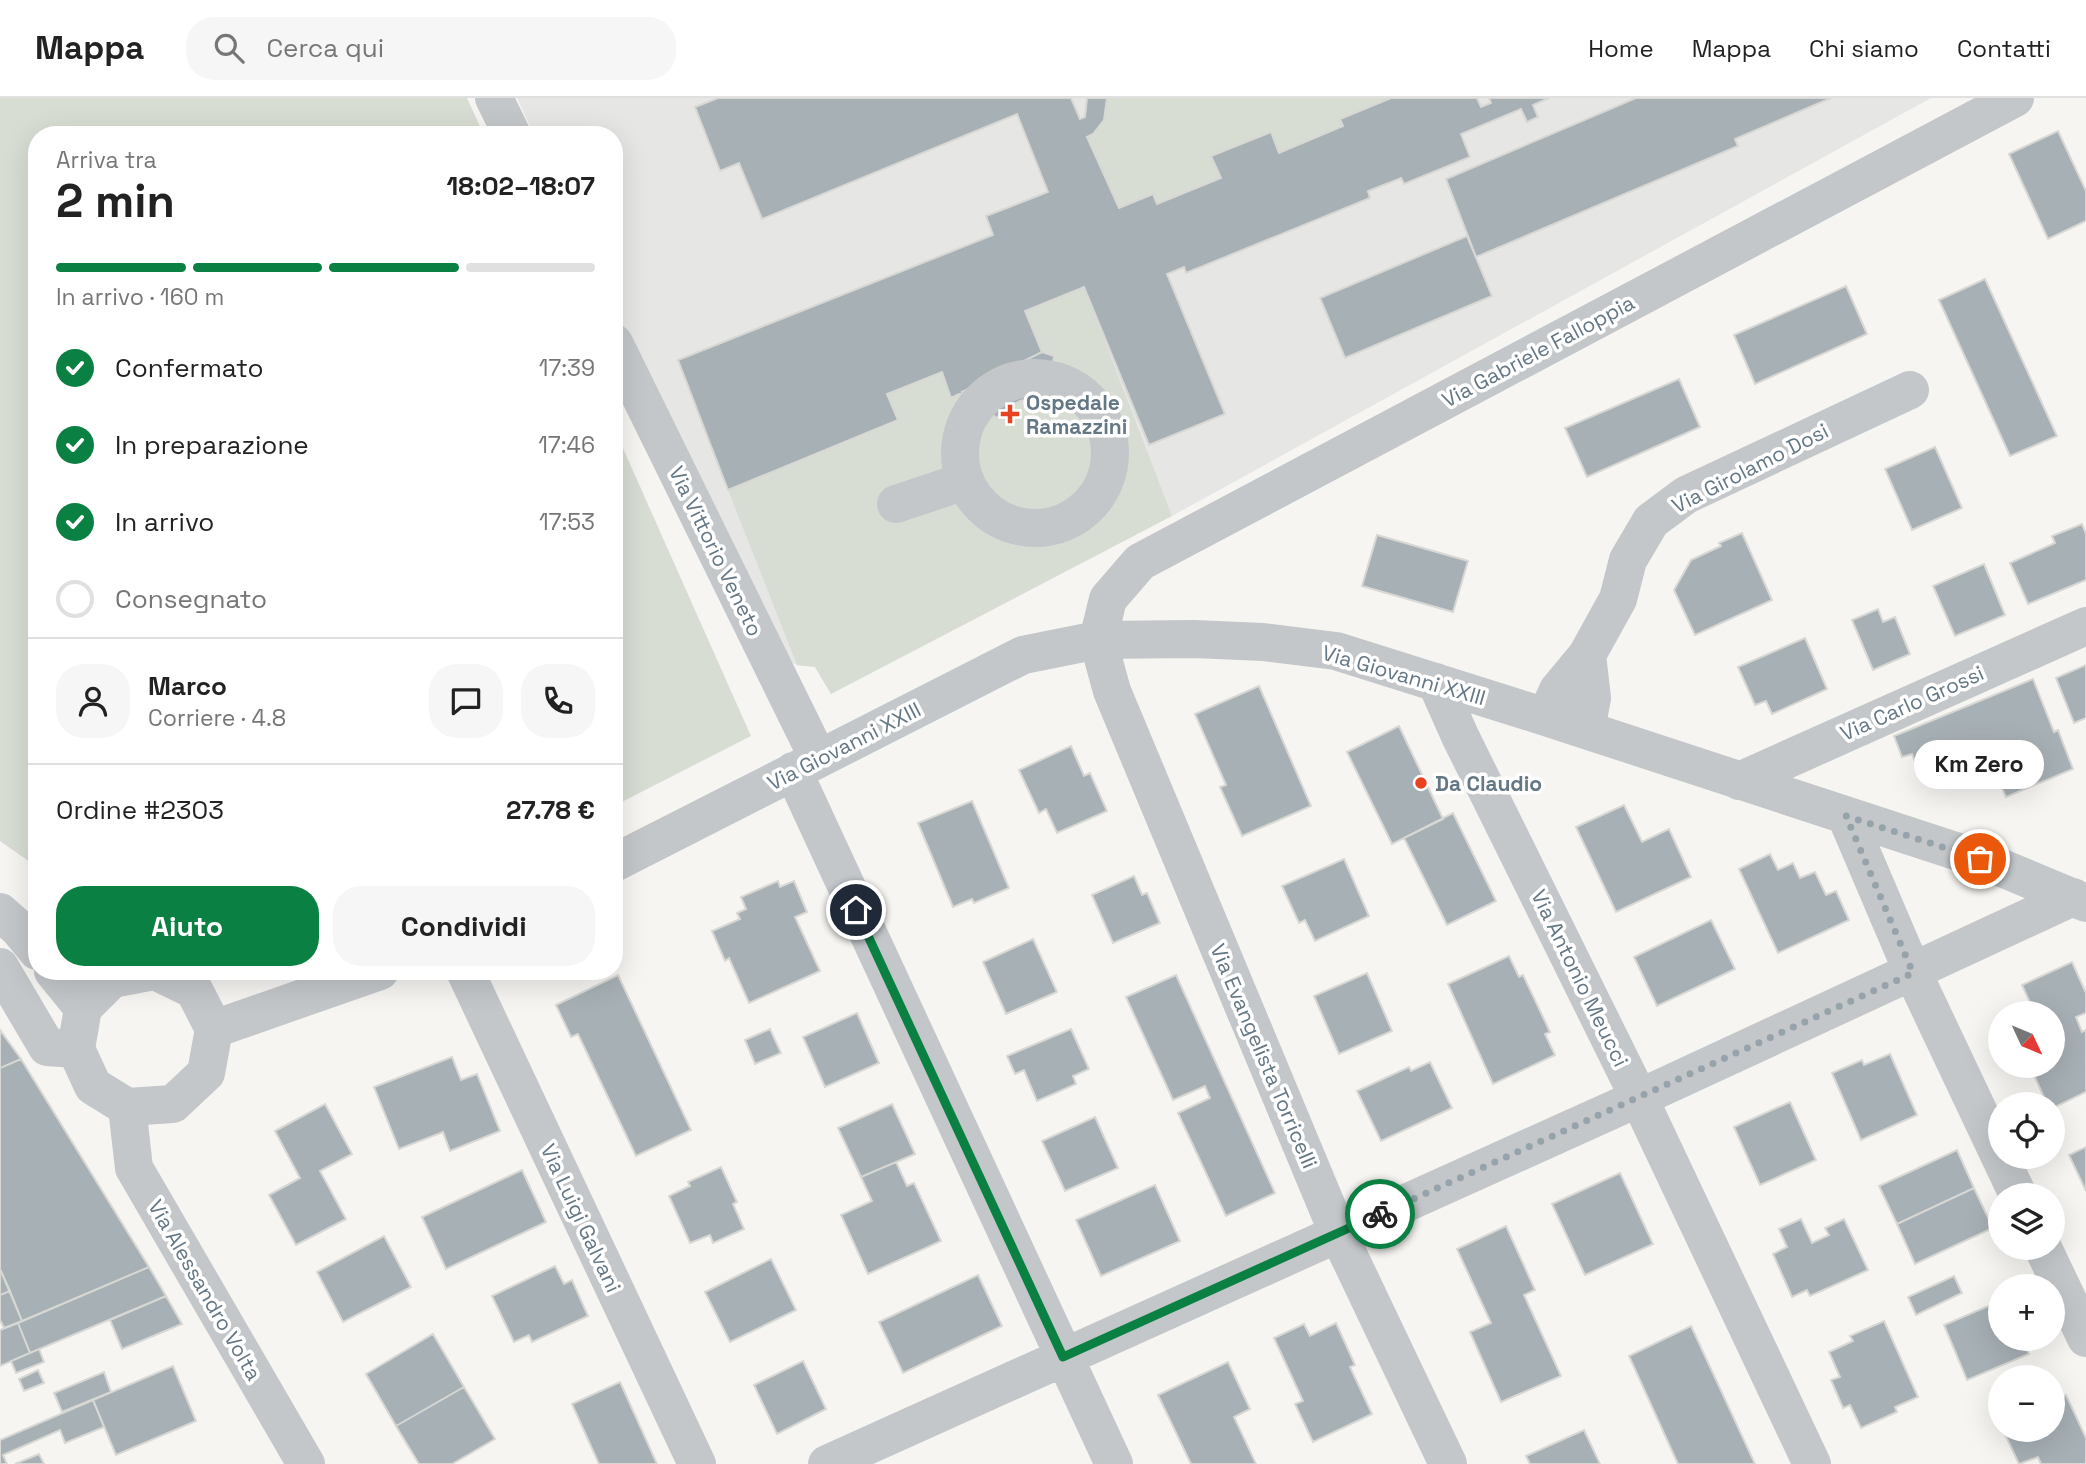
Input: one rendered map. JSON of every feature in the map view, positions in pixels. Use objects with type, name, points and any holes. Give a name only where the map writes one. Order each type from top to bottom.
[{"type":"street","points":[[494,98],[508,126]]},
{"type":"street","name":"Via Gabriele Falloppia","points":[[1098,640],[1108,599],[1140,562],[2015,98]]},
{"type":"street","name":"Via Vittorio Veneto","points":[[623,363],[806,765],[1063,1357],[1114,1464]]},
{"type":"street","points":[[1045,378],[1070,386],[1091,401],[1105,423],[1111,449],[1106,496],[1059,525],[1037,529],[1014,526],[993,516],[976,501],[965,481],[960,455],[963,429],[976,406],[995,389],[1019,379],[1045,378]]},
{"type":"street","name":"Via Girolamo Dosi","points":[[1546,717],[1558,690],[1587,656],[1618,599],[1628,560],[1651,521],[1686,495],[1910,390]]},
{"type":"street","points":[[896,504],[965,481]]},
{"type":"street","name":"Via Carlo Grossi","points":[[1739,781],[2086,626]]},
{"type":"street","name":"Via Giovanni XXIII","points":[[623,858],[1023,655],[1098,640],[1262,642],[1336,652],[1436,682],[1980,859],[2079,900]]},
{"type":"street","name":"Via Evangelista Torricelli","points":[[1098,640],[1112,691],[1338,1233],[1448,1464]]},
{"type":"street","points":[[1586,730],[1592,698],[1587,656]]},
{"type":"street","name":"Via Antonio Meucci","points":[[1436,682],[1460,736],[1639,1098],[1812,1464]]},
{"type":"street","points":[[1846,816],[1913,973],[2012,1183]]},
{"type":"street","points":[[827,1464],[2079,900]]},
{"type":"street","points":[[0,967],[47,1047],[76,1049]]},
{"type":"street","points":[[60,980],[83,1009]]},
{"type":"street","points":[[102,980],[83,1009],[76,1049],[93,1086],[127,1107],[173,1104],[206,1073],[214,1029],[194,990],[173,980]]},
{"type":"street","points":[[214,1029],[354,980]]},
{"type":"street","name":"Via Luigi Galvani","points":[[469,980],[697,1464]]},
{"type":"street","name":"Via Alessandro Volta","points":[[127,1107],[134,1168],[306,1464]]},
{"type":"street","points":[[2049,1260],[2086,1338]]},
{"type":"shaded area","points":[[0,98],[467,98],[480,126],[28,126],[28,861],[0,841]]},
{"type":"shaded area","name":"Ospedale Ramazzini","points":[[517,98],[1931,98],[1172,516],[1043,573],[831,694],[815,667],[797,665],[771,654],[623,331],[623,126],[530,126]]},
{"type":"shaded area","points":[[1107,98],[1391,98],[1340,119],[1343,126],[1157,204],[1153,194],[1119,208],[1087,137],[1104,120]]},
{"type":"shaded area","points":[[1084,287],[1172,516],[831,694],[815,667],[797,665],[728,490],[898,421],[887,394],[942,372],[951,397],[1025,311]]},
{"type":"shaded area","points":[[623,448],[751,736],[623,801]]},
{"type":"building","points":[[718,98],[1071,98],[1080,119],[1085,117],[1087,98],[1107,98],[1104,120],[1093,134],[1087,137],[1119,208],[1153,194],[1157,204],[1221,178],[1211,156],[1271,132],[1279,153],[1343,126],[1340,119],[1391,98],[1477,98],[1481,107],[1491,103],[1489,98],[1549,98],[1533,105],[1538,117],[1527,122],[1521,109],[1461,134],[1470,157],[1404,184],[1401,178],[1368,191],[1370,198],[1186,273],[1184,267],[1167,274],[1225,414],[1149,445],[1084,287],[1025,311],[1042,352],[951,398],[942,372],[887,394],[898,420],[728,490],[678,360],[993,235],[986,216],[1048,192],[1017,114],[762,219],[739,163],[720,171],[695,107]]},
{"type":"building","points":[[1636,98],[1831,98],[1735,139],[1738,146],[1476,257],[1446,179]]},
{"type":"building","points":[[2058,131],[2086,191],[2086,221],[2048,239],[2009,154]]},
{"type":"building","points":[[1467,236],[1492,296],[1345,358],[1320,298]]},
{"type":"building","points":[[1985,279],[2057,436],[2010,456],[1939,300]]},
{"type":"building","points":[[1846,286],[1867,334],[1755,384],[1734,335]]},
{"type":"building","points":[[1042,352],[1054,356],[1048,396],[1020,401],[997,418],[962,392]]},
{"type":"building","points":[[1679,379],[1700,427],[1587,477],[1565,428]]},
{"type":"building","points":[[1935,447],[1962,508],[1912,530],[1885,469]]},
{"type":"building","points":[[2082,524],[2086,534],[2086,580],[2028,604],[2010,563],[2055,543],[2052,536]]},
{"type":"building","points":[[1742,533],[1772,600],[1695,635],[1674,590],[1691,560]]},
{"type":"building","points":[[1377,535],[1468,561],[1453,612],[1362,586]]},
{"type":"building","points":[[1984,564],[2005,615],[1955,636],[1933,586]]},
{"type":"building","points":[[1878,609],[1883,622],[1895,617],[1910,654],[1873,670],[1852,620]]},
{"type":"building","points":[[1805,638],[1827,689],[1772,714],[1766,701],[1755,705],[1738,667]]},
{"type":"building","points":[[2086,665],[2086,718],[2074,723],[2056,678]]},
{"type":"building","points":[[2033,679],[2054,732],[2058,730],[2073,769],[2006,797],[2000,784],[1915,762],[1912,754],[1902,757],[1894,736]]},
{"type":"building","points":[[1259,686],[1311,806],[1242,836],[1220,787],[1226,785],[1195,714]]},
{"type":"building","points":[[1399,726],[1443,819],[1392,844],[1347,752]]},
{"type":"building","points":[[1071,746],[1084,776],[1090,773],[1107,811],[1057,833],[1046,809],[1039,813],[1019,770]]},
{"type":"building","points":[[972,801],[1009,888],[974,903],[972,899],[953,907],[918,823]]},
{"type":"building","points":[[1624,805],[1642,842],[1669,829],[1691,877],[1616,912],[1576,827]]},
{"type":"building","points":[[1453,813],[1496,901],[1447,925],[1404,838]]},
{"type":"building","points":[[1770,854],[1778,870],[1793,863],[1800,878],[1815,872],[1826,895],[1836,891],[1849,920],[1778,953],[1739,869]]},
{"type":"building","points":[[1344,859],[1369,916],[1315,941],[1305,920],[1299,923],[1282,886]]},
{"type":"building","points":[[1134,876],[1142,895],[1147,893],[1160,923],[1113,943],[1092,895]]},
{"type":"building","points":[[778,881],[780,887],[794,881],[807,912],[795,917],[820,971],[749,1003],[729,958],[725,961],[712,931],[740,919],[737,913],[746,909],[741,897]]},
{"type":"building","points":[[1711,920],[1735,969],[1657,1006],[1634,957]]},
{"type":"building","points":[[1033,939],[1057,992],[1006,1014],[983,962]]},
{"type":"building","points":[[1509,956],[1519,977],[1523,975],[1550,1032],[1545,1034],[1555,1055],[1493,1084],[1448,984]]},
{"type":"building","points":[[2072,962],[2086,993],[2086,1013],[2076,1017],[2082,1032],[2086,1030],[2086,1092],[2065,1102],[2065,1092],[2042,1092],[2035,1078],[2065,1078],[2065,1001],[2029,1001],[2022,985]]},
{"type":"building","points":[[1367,973],[1392,1031],[1339,1054],[1314,996]]},
{"type":"building","points":[[1176,975],[1275,1193],[1226,1216],[1178,1113],[1210,1098],[1205,1086],[1173,1100],[1126,997]]},
{"type":"building","points":[[608,980],[620,980],[691,1130],[636,1156],[578,1034],[571,1037],[556,1005]]},
{"type":"building","points":[[857,1013],[879,1063],[825,1087],[803,1037]]},
{"type":"building","points":[[770,1029],[781,1053],[755,1064],[745,1040]]},
{"type":"building","points":[[1071,1029],[1089,1069],[1073,1076],[1076,1084],[1037,1101],[1024,1070],[1015,1074],[1007,1056]]},
{"type":"building","points":[[0,1030],[21,1059],[0,1068]]},
{"type":"building","points":[[1890,1054],[1917,1115],[1861,1140],[1832,1073],[1862,1060],[1864,1065]]},
{"type":"building","points":[[452,1057],[461,1080],[477,1074],[500,1131],[450,1151],[443,1132],[399,1149],[374,1087]]},
{"type":"building","points":[[21,1059],[149,1267],[22,1321],[0,1269],[0,1068]]},
{"type":"building","points":[[1430,1062],[1452,1108],[1381,1141],[1357,1091],[1409,1067],[1411,1071]]},
{"type":"building","points":[[1790,1102],[1816,1160],[1760,1185],[1734,1127]]},
{"type":"building","points":[[325,1104],[352,1154],[320,1171],[346,1219],[296,1245],[269,1195],[300,1178],[275,1131]]},
{"type":"building","points":[[892,1104],[915,1154],[861,1177],[838,1128]]},
{"type":"building","points":[[1095,1117],[1118,1168],[1065,1191],[1042,1141]]},
{"type":"building","points":[[2086,1147],[2086,1191],[2069,1155]]},
{"type":"building","points":[[1957,1150],[1974,1188],[1897,1224],[1879,1186]]},
{"type":"building","points":[[896,1162],[907,1186],[914,1183],[941,1241],[868,1274],[841,1215],[872,1201],[861,1177]]},
{"type":"building","points":[[721,1167],[737,1202],[733,1204],[744,1229],[713,1243],[710,1235],[690,1243],[669,1196],[690,1186],[688,1182]]},
{"type":"building","points":[[522,1170],[546,1222],[446,1269],[422,1217]]},
{"type":"building","points":[[1620,1173],[1653,1244],[1585,1275],[1552,1204]]},
{"type":"building","points":[[1155,1185],[1180,1241],[1101,1276],[1076,1220]]},
{"type":"building","points":[[1974,1188],[1988,1217],[1988,1230],[1915,1264],[1897,1224]]},
{"type":"building","points":[[1801,1219],[1812,1243],[1829,1235],[1825,1228],[1844,1219],[1868,1270],[1810,1296],[1807,1290],[1792,1297],[1773,1254],[1787,1247],[1779,1229]]},
{"type":"building","points":[[1506,1226],[1535,1290],[1524,1295],[1561,1376],[1501,1402],[1470,1332],[1491,1323],[1457,1249]]},
{"type":"building","points":[[384,1236],[411,1287],[343,1322],[317,1272]]},
{"type":"building","points":[[771,1259],[796,1310],[730,1342],[705,1292]]},
{"type":"building","points":[[555,1266],[564,1284],[572,1280],[588,1316],[532,1342],[529,1335],[514,1342],[492,1296]]},
{"type":"building","points":[[149,1267],[166,1296],[30,1353],[18,1323]]},
{"type":"building","points":[[0,1269],[10,1291],[0,1295]]},
{"type":"building","points":[[978,1275],[1002,1326],[903,1373],[879,1322]]},
{"type":"building","points":[[1954,1276],[1962,1293],[1916,1315],[1908,1297]]},
{"type":"building","points":[[10,1291],[22,1321],[4,1328],[0,1320],[0,1295]]},
{"type":"building","points":[[166,1296],[182,1324],[122,1349],[110,1320]]},
{"type":"building","points":[[1988,1306],[1988,1351],[2028,1351],[2029,1354],[2003,1365],[1988,1365],[1988,1371],[1967,1380],[1944,1325]]},
{"type":"building","points":[[1884,1321],[1918,1397],[1895,1407],[1897,1412],[1861,1428],[1850,1405],[1843,1408],[1831,1380],[1840,1377],[1829,1352],[1853,1341],[1850,1336]]},
{"type":"building","points":[[18,1323],[30,1353],[0,1366],[0,1330]]},
{"type":"building","points":[[1336,1323],[1355,1365],[1350,1367],[1372,1414],[1313,1442],[1295,1404],[1303,1401],[1274,1338],[1304,1324],[1310,1336]]},
{"type":"building","points":[[1691,1326],[1755,1464],[1678,1464],[1629,1356]]},
{"type":"building","points":[[433,1334],[464,1387],[396,1426],[366,1374]]},
{"type":"building","points":[[39,1349],[44,1362],[16,1373],[11,1361]]},
{"type":"building","points":[[803,1361],[826,1409],[777,1434],[754,1385]]},
{"type":"building","points":[[1228,1362],[1250,1409],[1234,1417],[1256,1464],[1191,1464],[1158,1395]]},
{"type":"building","points":[[173,1366],[196,1421],[116,1455],[93,1400]]},
{"type":"building","points":[[38,1370],[44,1383],[24,1391],[19,1379]]},
{"type":"building","points":[[104,1372],[111,1392],[62,1412],[54,1393]]},
{"type":"building","points":[[620,1382],[657,1464],[599,1464],[572,1404]]},
{"type":"building","points":[[464,1387],[495,1439],[452,1464],[419,1464],[396,1426]]},
{"type":"building","points":[[2065,1395],[2086,1438],[2086,1464],[2041,1464],[2038,1457],[2019,1464],[2009,1442],[2065,1442]]},
{"type":"building","points":[[93,1400],[104,1427],[65,1443],[60,1430],[3,1455],[7,1464],[0,1464],[0,1440]]},
{"type":"building","points":[[1584,1430],[1600,1464],[1530,1464],[1526,1456]]},
{"type":"building","points":[[39,1454],[44,1464],[15,1464]]},
{"type":"way so far","points":[[1380,1214],[1913,973],[1846,816],[1980,859]]},
{"type":"place","name":"Ospedale Ramazzini","points":[[1010,414]]},
{"type":"place","name":"Da Claudio","points":[[1421,783]]},
{"type":"place","name":"Km Zero","points":[[1980,859]]},
{"type":"route","points":[[856,910],[1063,1357],[1380,1214]]}]
